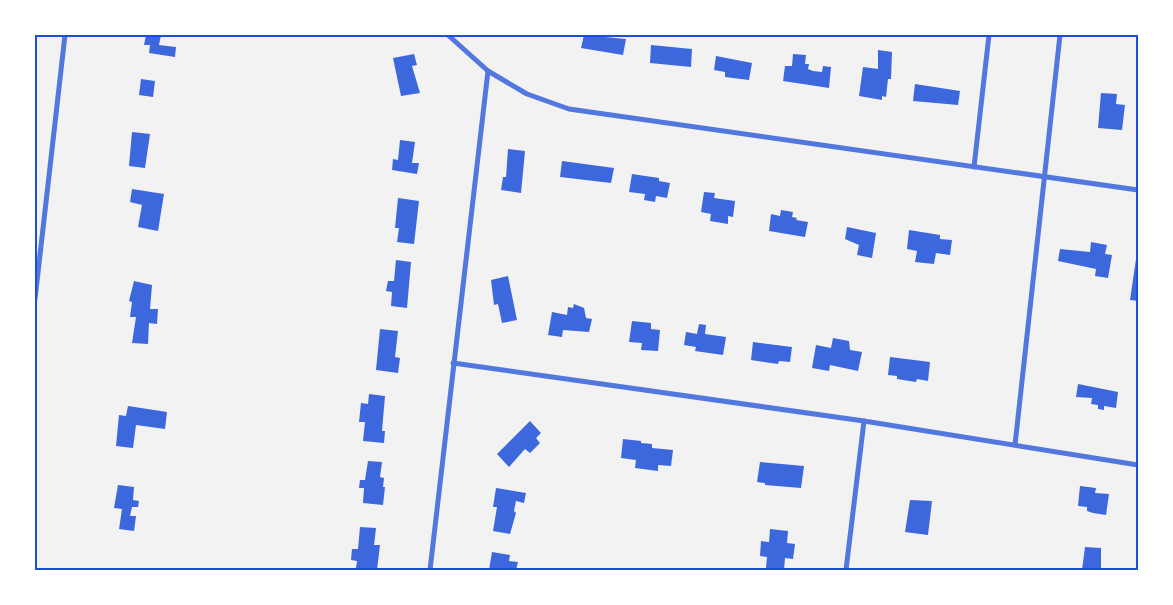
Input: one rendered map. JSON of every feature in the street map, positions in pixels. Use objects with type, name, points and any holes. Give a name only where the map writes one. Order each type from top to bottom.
[{"type":"street","points":[[35,299],[65,35]]},
{"type":"street","points":[[448,35],[470,58],[488,71],[527,94],[570,109],[1138,190]]},
{"type":"street","points":[[974,167],[989,35]]},
{"type":"street","points":[[1015,445],[1060,35]]},
{"type":"street","points":[[430,570],[488,71]]},
{"type":"street","points":[[453,363],[864,421],[1138,465]]},
{"type":"street","points":[[846,570],[864,421]]},
{"type":"building","points":[[146,35],[161,35],[159,45],[176,47],[175,57],[149,53],[150,45],[144,45]]},
{"type":"building","points":[[584,35],[626,39],[623,55],[581,48]]},
{"type":"building","points":[[651,45],[692,49],[691,67],[650,63]]},
{"type":"building","points":[[878,50],[892,52],[891,79],[888,79],[886,97],[882,96],[882,100],[859,96],[863,67],[878,69]]},
{"type":"building","points":[[414,54],[417,65],[412,66],[420,93],[401,96],[393,58]]},
{"type":"building","points":[[793,54],[806,55],[805,64],[809,64],[808,69],[813,71],[822,72],[823,66],[831,67],[829,88],[783,81],[785,66],[792,66]]},
{"type":"building","points":[[716,56],[752,63],[749,80],[725,77],[725,72],[714,70]]},
{"type":"building","points":[[141,79],[155,81],[153,97],[139,95]]},
{"type":"building","points":[[915,84],[960,91],[958,105],[913,101]]},
{"type":"building","points":[[1101,93],[1117,94],[1116,104],[1125,105],[1122,130],[1098,128]]},
{"type":"building","points":[[132,132],[150,134],[145,168],[129,166]]},
{"type":"building","points":[[400,140],[415,142],[412,163],[419,163],[417,174],[392,170],[393,159],[398,160]]},
{"type":"building","points":[[508,149],[525,151],[521,193],[501,190],[503,177],[506,177]]},
{"type":"building","points":[[562,161],[614,168],[611,183],[560,177]]},
{"type":"building","points":[[632,174],[659,178],[659,181],[670,183],[667,198],[656,196],[655,202],[644,200],[645,194],[629,192]]},
{"type":"building","points":[[132,189],[164,194],[158,231],[138,227],[142,205],[130,202]]},
{"type":"building","points":[[704,192],[715,193],[714,198],[735,201],[733,217],[728,216],[728,224],[710,221],[711,214],[701,212]]},
{"type":"building","points":[[398,198],[419,201],[414,244],[397,242],[399,228],[395,228]]},
{"type":"building","points":[[781,210],[793,212],[792,217],[797,218],[796,220],[808,222],[805,237],[769,231],[771,214],[780,216]]},
{"type":"building","points":[[847,227],[876,233],[872,258],[857,255],[859,245],[845,239]]},
{"type":"building","points":[[909,230],[940,235],[940,239],[952,240],[950,255],[936,253],[934,264],[915,262],[917,251],[907,249]]},
{"type":"building","points":[[1091,242],[1107,245],[1105,254],[1112,255],[1108,278],[1095,276],[1096,269],[1058,261],[1060,249],[1090,252]]},
{"type":"building","points":[[1136,259],[1138,259],[1138,301],[1130,300]]},
{"type":"building","points":[[396,260],[411,262],[407,308],[391,306],[392,292],[386,291],[388,281],[394,281]]},
{"type":"building","points":[[508,276],[517,320],[502,323],[498,304],[494,305],[491,280]]},
{"type":"building","points":[[134,281],[152,285],[150,309],[158,309],[157,324],[149,323],[148,344],[132,343],[136,317],[130,317],[132,302],[129,301]]},
{"type":"building","points":[[574,304],[584,308],[586,318],[592,319],[589,332],[563,330],[562,337],[548,335],[552,312],[567,315],[568,307],[573,308]]},
{"type":"building","points":[[632,321],[651,323],[651,329],[660,330],[658,351],[641,350],[642,343],[629,342]]},
{"type":"building","points":[[699,324],[706,325],[705,334],[726,337],[723,355],[695,351],[696,347],[684,345],[686,332],[697,334]]},
{"type":"building","points":[[380,329],[398,331],[395,357],[400,358],[398,373],[376,370]]},
{"type":"building","points":[[833,338],[849,341],[850,350],[862,352],[858,371],[830,365],[829,371],[812,368],[816,345],[831,348]]},
{"type":"building","points":[[753,342],[792,347],[790,362],[779,361],[778,364],[751,360]]},
{"type":"building","points":[[890,357],[930,362],[928,381],[917,379],[916,382],[897,379],[897,376],[888,375]]},
{"type":"building","points":[[1078,384],[1118,392],[1116,408],[1104,406],[1104,410],[1098,409],[1098,405],[1091,404],[1092,398],[1076,397]]},
{"type":"building","points":[[369,394],[385,396],[382,431],[385,431],[384,443],[363,441],[365,422],[359,422],[361,403],[368,404]]},
{"type":"building","points":[[128,406],[167,412],[165,429],[136,425],[133,448],[116,446],[119,415],[126,416]]},
{"type":"building","points":[[530,421],[541,433],[536,438],[540,443],[530,453],[525,449],[509,467],[497,454]]},
{"type":"building","points":[[623,439],[652,444],[652,448],[673,450],[671,466],[658,465],[658,471],[635,468],[636,460],[621,458]]},
{"type":"building","points":[[368,461],[382,462],[380,477],[384,478],[383,487],[385,487],[383,505],[363,503],[364,488],[359,488],[360,480],[365,480]]},
{"type":"building","points":[[760,462],[804,466],[801,488],[765,485],[765,483],[757,482]]},
{"type":"building","points":[[118,485],[134,487],[133,500],[139,501],[138,507],[132,507],[130,516],[136,516],[134,531],[119,529],[122,509],[114,508]]},
{"type":"building","points":[[1080,486],[1096,488],[1095,493],[1109,494],[1106,515],[1093,513],[1087,511],[1087,507],[1078,506]]},
{"type":"building","points":[[496,488],[526,493],[524,503],[516,501],[514,511],[516,513],[510,534],[493,531],[497,507],[493,507]]},
{"type":"building","points":[[910,500],[932,501],[928,535],[905,532]]},
{"type":"building","points":[[360,527],[376,528],[374,545],[380,545],[377,570],[356,568],[357,561],[351,560],[352,549],[358,549]]},
{"type":"building","points":[[770,529],[788,531],[787,543],[795,544],[793,559],[785,558],[784,570],[766,568],[767,557],[760,556],[761,541],[769,542]]},
{"type":"building","points":[[1085,547],[1101,548],[1101,570],[1082,570]]},
{"type":"building","points":[[492,552],[510,555],[509,561],[518,562],[516,570],[489,570]]}]
